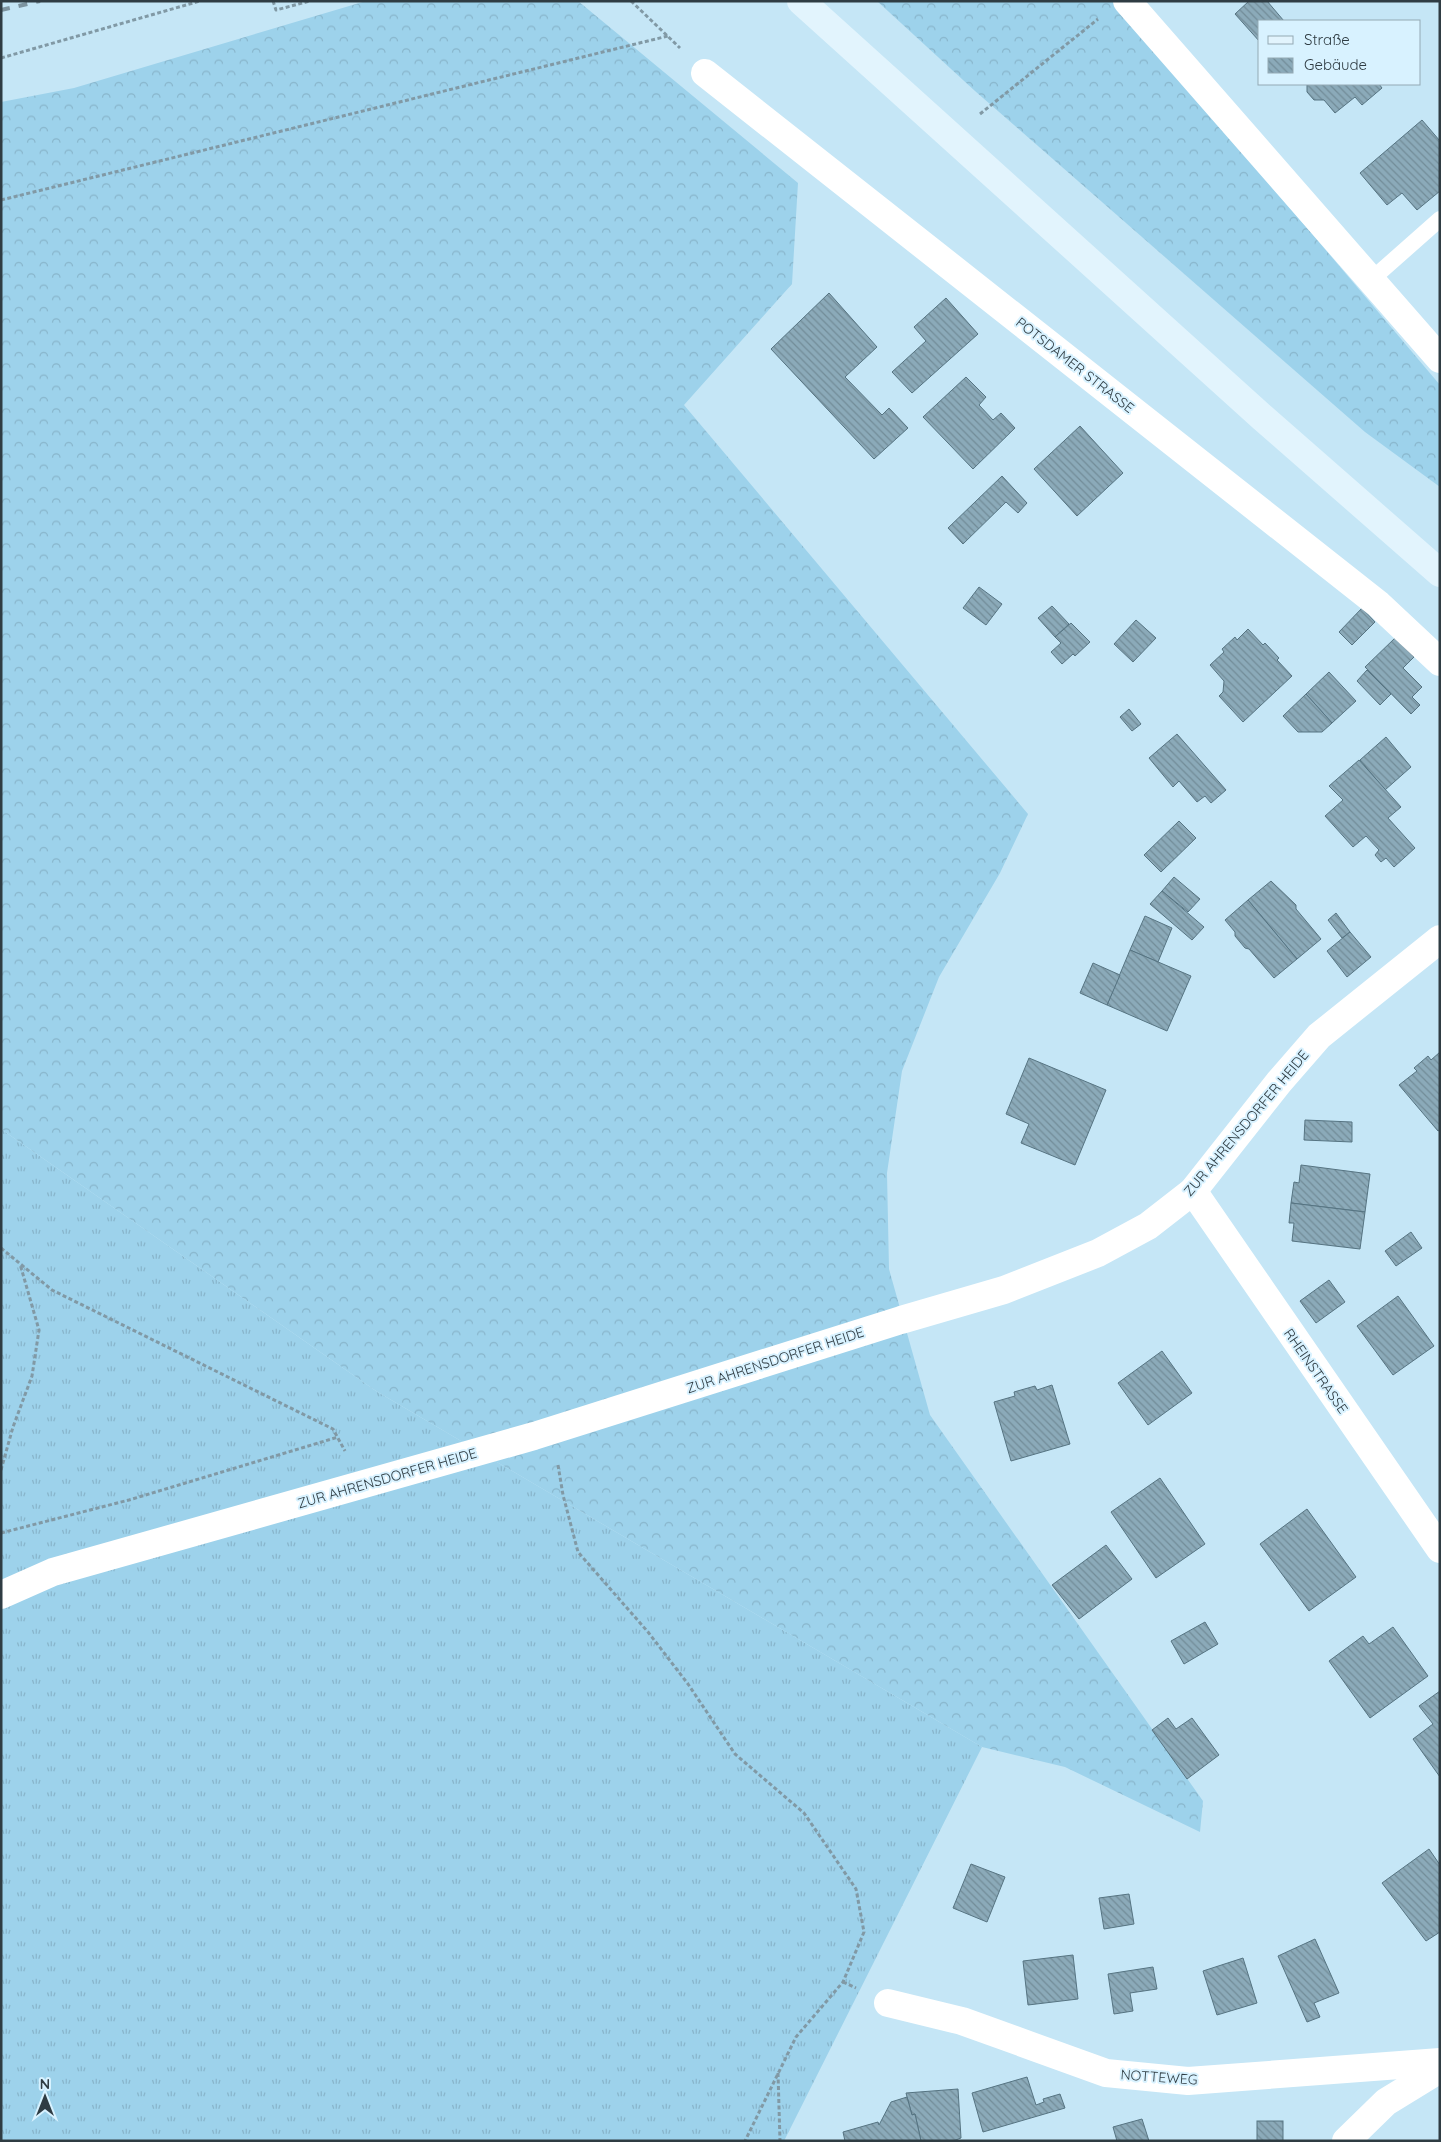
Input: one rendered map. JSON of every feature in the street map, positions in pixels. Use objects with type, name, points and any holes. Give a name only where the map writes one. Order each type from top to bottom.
[{"type":"main road","points":[[801,1],[1256,412],[1440,574]]},
{"type":"street","points":[[1117,7],[1371,280],[1440,360]]},
{"type":"street","name":"POTSDAMER STRASSE","points":[[705,73],[1378,604],[1440,662]]},
{"type":"street","name":"ZUR AHRENSDORFER HEIDE","points":[[1,1595],[53,1572],[534,1436],[901,1320],[1004,1290],[1098,1253],[1148,1226],[1193,1191],[1278,1082],[1320,1036],[1440,939]]},
{"type":"street","name":"RHEINSTRASSE","points":[[1193,1191],[1440,1549]]},
{"type":"street","name":"NOTTEWEG","points":[[888,2003],[962,2021],[1106,2073],[1188,2081],[1440,2062]]},
{"type":"street","points":[[1346,2141],[1386,2102],[1440,2068]]},
{"type":"lane","points":[[1371,280],[1440,219]]},
{"type":"path","points":[[1,58],[200,1]]},
{"type":"path","points":[[272,1],[276,10],[310,1]]},
{"type":"path","points":[[632,1],[705,73]]},
{"type":"path","points":[[979,114],[1117,7]]},
{"type":"path","points":[[1,200],[668,36]]},
{"type":"path","points":[[1,1248],[52,1290],[332,1429],[364,1484]]},
{"type":"path","points":[[1,1470],[13,1427],[32,1376],[39,1330],[20,1264]]},
{"type":"path","points":[[1,1533],[130,1500],[338,1438]]},
{"type":"path","points":[[557,1463],[563,1495],[578,1552],[648,1632],[682,1676],[735,1754],[804,1813],[856,1889],[864,1932],[843,1982],[796,2037],[745,2141]]},
{"type":"path","points":[[778,2072],[780,2141]]},
{"type":"green space","points":[[366,1],[578,1],[798,183],[792,284],[684,405],[1028,814],[1000,873],[939,977],[902,1071],[887,1173],[889,1269],[930,1415],[1203,1801],[1200,1832],[1065,1767],[982,1747],[376,1391],[1,1129],[1,102],[74,88]]},
{"type":"green space","points":[[877,1],[1115,1],[1440,385],[1440,487],[1365,432],[975,91]]},
{"type":"green space","points":[[1,1129],[376,1391],[982,1747],[784,2141],[1,2141]]},
{"type":"building","points":[[1249,1],[1267,1],[1283,20],[1258,20],[1258,40],[1235,14]]},
{"type":"building","points":[[1307,85],[1380,85],[1382,88],[1362,105],[1355,97],[1335,113],[1324,100],[1314,100],[1307,92]]},
{"type":"building","points":[[1422,120],[1440,141],[1440,191],[1417,210],[1402,193],[1387,205],[1360,173]]},
{"type":"building","points":[[829,293],[877,347],[845,377],[882,415],[889,408],[908,428],[874,459],[771,349]]},
{"type":"building","points":[[946,298],[978,334],[912,393],[892,372],[926,341],[914,327]]},
{"type":"building","points":[[966,377],[986,397],[979,405],[993,420],[1001,413],[1015,428],[973,469],[923,417]]},
{"type":"building","points":[[1080,426],[1123,473],[1077,516],[1034,469]]},
{"type":"building","points":[[1002,476],[1027,503],[1018,513],[1006,502],[963,544],[948,528]]},
{"type":"building","points":[[979,587],[1002,604],[986,625],[963,608]]},
{"type":"building","points":[[1052,606],[1069,624],[1055,637],[1038,618]]},
{"type":"building","points":[[1362,608],[1375,622],[1352,645],[1339,632]]},
{"type":"building","points":[[1136,620],[1156,638],[1133,662],[1114,644]]},
{"type":"building","points":[[1071,623],[1090,642],[1075,656],[1073,654],[1062,664],[1051,652],[1061,643],[1055,637]]},
{"type":"building","points":[[1248,629],[1263,645],[1265,643],[1292,676],[1243,722],[1219,696],[1223,692],[1224,681],[1210,665],[1224,652],[1222,649],[1235,637],[1237,640]]},
{"type":"building","points":[[1395,638],[1414,657],[1403,668],[1422,687],[1412,697],[1420,705],[1411,714],[1365,667]]},
{"type":"building","points":[[1367,670],[1391,694],[1380,705],[1357,681]]},
{"type":"building","points":[[1329,672],[1356,701],[1332,723],[1306,694]]},
{"type":"building","points":[[1306,694],[1332,723],[1322,732],[1298,732],[1283,716]]},
{"type":"building","points":[[1129,709],[1141,724],[1132,731],[1120,717]]},
{"type":"building","points":[[1177,734],[1226,790],[1211,803],[1205,796],[1197,802],[1179,781],[1173,787],[1149,758]]},
{"type":"building","points":[[1386,737],[1411,767],[1385,790],[1360,760]]},
{"type":"building","points":[[1359,760],[1401,807],[1388,818],[1415,848],[1394,867],[1386,858],[1381,862],[1375,855],[1379,850],[1366,836],[1353,847],[1325,816],[1343,800],[1329,786]]},
{"type":"building","points":[[1179,821],[1196,838],[1161,872],[1144,855]]},
{"type":"building","points":[[1174,877],[1200,899],[1188,912],[1162,891]]},
{"type":"building","points":[[1271,881],[1296,905],[1296,909],[1321,939],[1297,959],[1248,900]]},
{"type":"building","points":[[1162,891],[1204,927],[1192,940],[1150,904]]},
{"type":"building","points":[[1248,900],[1297,959],[1274,978],[1249,949],[1245,948],[1225,920]]},
{"type":"building","points":[[1336,913],[1350,932],[1342,938],[1328,920]]},
{"type":"building","points":[[1145,916],[1172,928],[1158,962],[1130,950]]},
{"type":"building","points":[[1350,932],[1371,957],[1347,977],[1327,951]]},
{"type":"building","points":[[1130,950],[1191,976],[1167,1031],[1107,1005]]},
{"type":"building","points":[[1093,963],[1120,975],[1107,1005],[1080,993]]},
{"type":"building","points":[[1440,1052],[1440,1130],[1438,1131],[1399,1085],[1417,1071],[1414,1068],[1428,1056],[1431,1060]]},
{"type":"building","points":[[1029,1058],[1106,1090],[1075,1165],[1021,1143],[1029,1124],[1006,1114]]},
{"type":"building","points":[[1305,1120],[1352,1122],[1352,1142],[1304,1140]]},
{"type":"building","points":[[1301,1165],[1370,1174],[1365,1212],[1291,1203],[1294,1182],[1299,1183]]},
{"type":"building","points":[[1291,1203],[1365,1212],[1360,1249],[1292,1241],[1294,1223],[1289,1223]]},
{"type":"building","points":[[1411,1232],[1422,1248],[1396,1266],[1385,1251]]},
{"type":"building","points":[[1329,1280],[1345,1302],[1316,1323],[1300,1301]]},
{"type":"building","points":[[1398,1296],[1434,1346],[1393,1375],[1357,1326]]},
{"type":"building","points":[[1162,1351],[1192,1393],[1148,1425],[1118,1383]]},
{"type":"building","points":[[1052,1385],[1070,1444],[1011,1461],[994,1402],[1015,1396],[1014,1392],[1035,1386],[1037,1390]]},
{"type":"building","points":[[1160,1478],[1205,1544],[1156,1578],[1111,1512]]},
{"type":"building","points":[[1307,1509],[1356,1577],[1309,1611],[1260,1544]]},
{"type":"building","points":[[1106,1545],[1132,1579],[1079,1619],[1052,1585]]},
{"type":"building","points":[[1205,1622],[1218,1644],[1184,1664],[1171,1641]]},
{"type":"building","points":[[1393,1627],[1428,1676],[1370,1718],[1329,1661],[1363,1636],[1369,1644]]},
{"type":"building","points":[[1440,1691],[1440,1777],[1413,1739],[1433,1724],[1419,1706]]},
{"type":"building","points":[[1168,1718],[1176,1729],[1192,1718],[1219,1755],[1187,1779],[1152,1730]]},
{"type":"building","points":[[1429,1849],[1440,1865],[1440,1932],[1426,1941],[1382,1883]]},
{"type":"building","points":[[971,1864],[1005,1877],[987,1922],[953,1908]]},
{"type":"building","points":[[1129,1894],[1134,1924],[1104,1929],[1099,1898]]},
{"type":"building","points":[[1315,1939],[1339,1993],[1314,2003],[1320,2017],[1307,2022],[1278,1956]]},
{"type":"building","points":[[1073,1955],[1078,1999],[1028,2005],[1023,1961]]},
{"type":"building","points":[[1243,1958],[1257,2003],[1217,2015],[1203,1971]]},
{"type":"building","points":[[1153,1967],[1157,1989],[1130,1993],[1133,2011],[1114,2014],[1108,1974]]},
{"type":"building","points":[[1027,2077],[1036,2105],[1044,2102],[1043,2099],[1060,2094],[1065,2108],[983,2132],[972,2093]]},
{"type":"building","points":[[958,2089],[961,2138],[953,2141],[921,2141],[915,2114],[912,2115],[906,2093]]},
{"type":"building","points":[[907,2097],[912,2115],[915,2114],[921,2141],[845,2141],[843,2132],[878,2122],[879,2125],[891,2102]]},
{"type":"building","points":[[1142,2119],[1149,2141],[1117,2141],[1113,2127]]},
{"type":"building","points":[[1257,2121],[1283,2121],[1283,2141],[1257,2141]]},
{"type":"railway","points":[[1,10],[40,1]]}]
